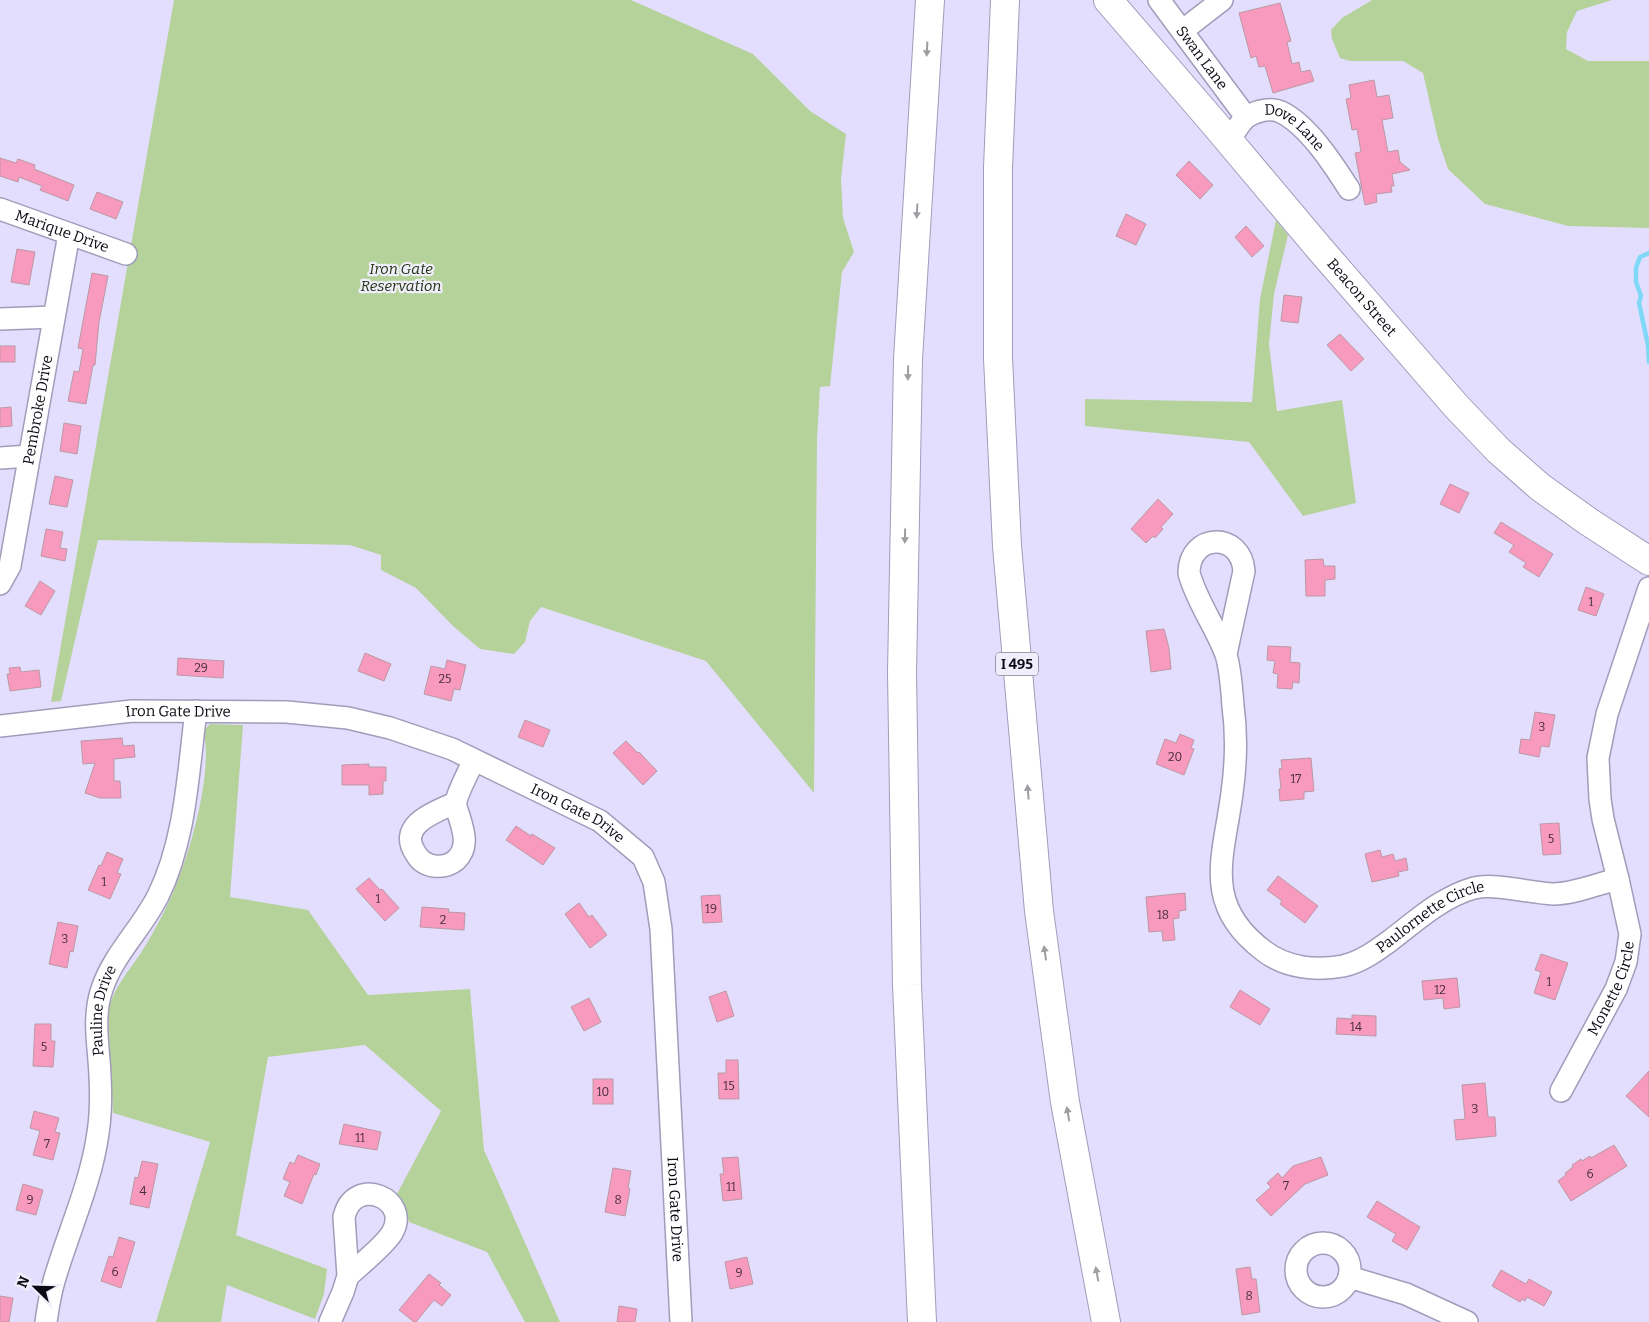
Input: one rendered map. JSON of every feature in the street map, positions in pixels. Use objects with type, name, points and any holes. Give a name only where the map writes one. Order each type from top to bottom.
[{"type":"main road","points":[[922,1322],[906,985],[902,672],[908,359],[930,0]]},
{"type":"main road","name":"I 495","points":[[1005,0],[998,168],[998,358],[1007,546],[1039,912],[1065,1102],[1106,1322]]},
{"type":"main road","name":"Beacon Street","points":[[1108,0],[1319,248],[1498,450],[1540,488],[1649,561]]},
{"type":"street","name":"Swan Lane","points":[[1159,0],[1246,117]]},
{"type":"street","points":[[1182,31],[1222,0]]},
{"type":"street","name":"Dove Lane","points":[[1229,141],[1246,117],[1265,110],[1280,112],[1298,124],[1326,153],[1349,188]]},
{"type":"street","name":"Marique Drive","points":[[0,209],[126,254]]},
{"type":"street","name":"Pembroke Drive","points":[[0,584],[10,566],[69,234]]},
{"type":"street","points":[[0,319],[54,318]]},
{"type":"street","points":[[0,458],[29,456]]},
{"type":"street","points":[[1618,879],[1601,806],[1598,758],[1607,714],[1649,588]]},
{"type":"street","name":"Paulornette Circle","points":[[1226,654],[1236,744],[1232,793],[1220,871],[1222,887],[1230,910],[1242,932],[1267,953],[1281,961],[1297,966],[1313,968],[1346,965],[1376,951],[1432,909],[1477,887],[1556,894],[1618,879]]},
{"type":"street","name":"Iron Gate Drive","points":[[0,726],[132,711],[287,712],[348,718],[390,728],[452,749],[600,821],[643,857],[654,882],[661,929],[681,1322]]},
{"type":"street","name":"Pauline Drive","points":[[46,1322],[53,1283],[86,1183],[98,1134],[100,1117],[97,1035],[98,1002],[102,988],[113,966],[149,914],[167,874],[180,831],[196,711]]},
{"type":"street","points":[[455,803],[474,760]]},
{"type":"street","name":"Monette Circle","points":[[1561,1091],[1616,989],[1626,962],[1630,934],[1618,879]]},
{"type":"street","points":[[330,1322],[348,1276]]},
{"type":"street","points":[[1349,1277],[1406,1294],[1467,1322]]},
{"type":"green space","name":"Iron Gate Reservation","points":[[174,0],[631,0],[753,54],[810,111],[846,134],[841,179],[843,218],[854,252],[842,272],[830,386],[820,387],[817,439],[814,793],[706,661],[541,607],[530,621],[525,642],[514,654],[480,649],[453,626],[416,588],[381,570],[381,555],[350,545],[98,540],[61,701],[51,702]]},
{"type":"green space","points":[[1372,0],[1612,0],[1577,11],[1567,32],[1566,49],[1588,61],[1649,61],[1649,228],[1568,226],[1485,204],[1448,169],[1438,139],[1423,73],[1403,61],[1350,61],[1340,58],[1332,39],[1331,30],[1342,18]]},
{"type":"green space","points":[[1276,220],[1288,235],[1274,294],[1269,344],[1277,411],[1342,400],[1356,503],[1303,516],[1249,442],[1085,426],[1085,399],[1252,402],[1260,299]]},
{"type":"green space","points":[[210,724],[243,725],[230,897],[308,910],[368,995],[470,989],[484,1150],[560,1322],[525,1322],[487,1252],[409,1222],[405,1206],[397,1194],[441,1111],[365,1045],[268,1057],[236,1235],[327,1269],[324,1294],[315,1319],[227,1285],[221,1322],[156,1322],[210,1142],[113,1113],[108,1013],[112,998],[119,985],[144,948],[166,908],[185,860],[200,805],[206,754],[204,733]]},
{"type":"building","points":[[1280,3],[1291,41],[1287,42],[1292,64],[1299,62],[1301,72],[1310,70],[1314,81],[1273,93],[1265,66],[1259,67],[1256,56],[1251,58],[1239,13]]},
{"type":"building","points":[[1374,80],[1377,97],[1389,95],[1393,118],[1382,120],[1388,152],[1398,150],[1400,162],[1410,170],[1392,174],[1394,186],[1391,186],[1392,192],[1376,194],[1377,202],[1365,205],[1355,153],[1361,152],[1357,129],[1352,130],[1346,99],[1351,98],[1349,85]]},
{"type":"building","points":[[0,158],[16,163],[18,159],[35,165],[34,169],[74,185],[68,201],[40,190],[42,186],[19,177],[18,182],[0,176]]},
{"type":"building","points":[[1189,161],[1213,185],[1200,199],[1176,175]]},
{"type":"building","points":[[97,192],[123,202],[116,219],[90,209]]},
{"type":"building","points":[[1126,214],[1146,224],[1136,245],[1116,236]]},
{"type":"building","points":[[1246,226],[1264,246],[1252,257],[1235,237]]},
{"type":"building","points":[[17,249],[35,252],[29,285],[11,282]]},
{"type":"building","points":[[92,273],[108,276],[99,322],[95,365],[93,365],[86,404],[68,401],[74,371],[79,372],[83,349],[78,348]]},
{"type":"building","points":[[1284,295],[1302,297],[1298,323],[1281,321]]},
{"type":"building","points":[[1340,334],[1364,359],[1351,371],[1327,345]]},
{"type":"building","points":[[0,346],[15,346],[15,362],[0,362]]},
{"type":"building","points":[[11,407],[12,426],[0,427],[0,408]]},
{"type":"building","points":[[64,423],[81,426],[77,454],[60,451]]},
{"type":"building","points":[[55,476],[73,480],[67,507],[49,504]]},
{"type":"building","points":[[1450,484],[1469,493],[1459,513],[1440,504]]},
{"type":"building","points":[[1158,499],[1173,514],[1161,527],[1163,529],[1155,538],[1153,536],[1146,543],[1131,529]]},
{"type":"building","points":[[1501,522],[1553,554],[1539,577],[1523,567],[1526,563],[1509,552],[1514,545],[1494,533]]},
{"type":"building","points":[[46,529],[63,532],[60,548],[67,549],[65,561],[41,556]]},
{"type":"building","points":[[1323,559],[1324,566],[1335,566],[1335,579],[1325,580],[1325,596],[1306,596],[1305,560]]},
{"type":"building","points":[[40,581],[55,591],[41,615],[25,606]]},
{"type":"building","points":[[1586,587],[1604,594],[1596,616],[1578,610]]},
{"type":"building","points":[[1164,629],[1169,648],[1171,669],[1151,672],[1146,631]]},
{"type":"building","points":[[1268,646],[1291,647],[1290,662],[1300,663],[1299,683],[1293,682],[1292,689],[1277,688],[1278,674],[1273,673],[1275,661],[1267,660]]},
{"type":"building","points":[[365,653],[391,664],[384,681],[358,671]]},
{"type":"building","points":[[178,658],[224,661],[223,678],[177,675]]},
{"type":"building","points":[[447,660],[466,665],[460,690],[454,689],[451,701],[424,694],[431,666],[445,669]]},
{"type":"building","points":[[20,667],[21,672],[39,670],[41,687],[10,691],[7,674],[10,674],[9,668]]},
{"type":"building","points":[[1535,712],[1555,715],[1549,747],[1541,746],[1539,757],[1519,753],[1521,739],[1530,740]]},
{"type":"building","points":[[525,720],[550,730],[543,747],[518,737]]},
{"type":"building","points":[[1180,734],[1194,740],[1191,748],[1194,749],[1184,775],[1156,764],[1165,739],[1176,743]]},
{"type":"building","points":[[122,738],[123,746],[134,745],[135,757],[114,759],[114,781],[120,781],[121,798],[100,798],[85,793],[95,763],[83,764],[81,741]]},
{"type":"building","points":[[626,741],[657,771],[643,785],[613,753]]},
{"type":"building","points":[[1311,758],[1314,791],[1304,792],[1304,799],[1280,801],[1279,769],[1282,768],[1281,760]]},
{"type":"building","points":[[369,764],[369,767],[386,767],[386,781],[383,781],[383,794],[369,795],[369,785],[342,785],[342,765]]},
{"type":"building","points":[[1559,823],[1561,854],[1543,855],[1540,824]]},
{"type":"building","points":[[516,826],[555,848],[543,865],[506,840]]},
{"type":"building","points":[[1380,850],[1382,857],[1393,854],[1395,861],[1406,858],[1408,870],[1398,872],[1399,876],[1372,882],[1365,854]]},
{"type":"building","points":[[107,852],[123,859],[117,873],[121,874],[110,899],[88,890]]},
{"type":"building","points":[[1278,876],[1318,906],[1305,923],[1280,904],[1282,901],[1267,890]]},
{"type":"building","points":[[369,878],[399,908],[385,921],[356,889]]},
{"type":"building","points":[[1185,893],[1186,910],[1179,911],[1179,918],[1173,919],[1175,940],[1163,941],[1162,931],[1149,932],[1146,897]]},
{"type":"building","points":[[720,895],[722,922],[703,923],[701,896]]},
{"type":"building","points":[[579,903],[589,917],[592,915],[607,935],[590,948],[565,914]]},
{"type":"building","points":[[422,907],[449,909],[448,912],[465,913],[464,930],[420,927]]},
{"type":"building","points":[[58,922],[78,926],[73,952],[70,951],[67,968],[49,964]]},
{"type":"building","points":[[1541,954],[1568,963],[1555,1000],[1534,993],[1541,972],[1535,970]]},
{"type":"building","points":[[1457,978],[1460,1007],[1444,1009],[1443,998],[1424,1000],[1422,981]]},
{"type":"building","points":[[1240,990],[1270,1009],[1260,1025],[1230,1007]]},
{"type":"building","points":[[726,991],[734,1016],[717,1022],[709,997]]},
{"type":"building","points":[[589,998],[601,1022],[584,1031],[571,1007]]},
{"type":"building","points":[[1352,1015],[1376,1016],[1376,1036],[1336,1034],[1337,1018],[1352,1019]]},
{"type":"building","points":[[35,1024],[51,1024],[51,1041],[55,1041],[53,1067],[33,1066]]},
{"type":"building","points":[[726,1060],[738,1060],[739,1099],[719,1099],[718,1073],[726,1073]]},
{"type":"building","points":[[1649,1071],[1649,1117],[1626,1096]]},
{"type":"building","points":[[593,1079],[613,1079],[613,1104],[593,1104]]},
{"type":"building","points":[[1485,1083],[1488,1117],[1495,1117],[1496,1136],[1456,1140],[1454,1120],[1465,1119],[1462,1085]]},
{"type":"building","points":[[34,1111],[59,1118],[55,1132],[60,1133],[53,1160],[33,1155],[40,1131],[30,1128]]},
{"type":"building","points":[[344,1124],[381,1132],[377,1150],[339,1144]]},
{"type":"building","points":[[1614,1145],[1627,1166],[1571,1201],[1558,1181],[1573,1167],[1572,1165],[1581,1159],[1582,1161],[1590,1156],[1591,1158]]},
{"type":"building","points":[[298,1155],[320,1164],[302,1204],[284,1196],[290,1182],[283,1179],[290,1162],[294,1164]]},
{"type":"building","points":[[738,1157],[742,1199],[723,1201],[720,1174],[724,1174],[722,1158]]},
{"type":"building","points":[[1321,1157],[1328,1175],[1305,1184],[1271,1216],[1256,1200],[1271,1187],[1267,1183],[1278,1173],[1282,1178],[1293,1166]]},
{"type":"building","points":[[142,1161],[158,1164],[149,1208],[130,1204],[135,1177],[138,1178]]},
{"type":"building","points":[[613,1168],[631,1171],[625,1216],[605,1212]]},
{"type":"building","points":[[23,1184],[43,1190],[36,1215],[16,1210]]},
{"type":"building","points":[[1377,1201],[1420,1227],[1407,1250],[1392,1241],[1396,1234],[1367,1217]]},
{"type":"building","points":[[119,1237],[135,1242],[121,1288],[101,1281],[109,1256],[113,1257]]},
{"type":"building","points":[[747,1257],[753,1284],[730,1289],[725,1262]]},
{"type":"building","points":[[1250,1267],[1252,1279],[1256,1279],[1260,1312],[1242,1315],[1236,1269]]},
{"type":"building","points":[[1501,1270],[1526,1284],[1529,1279],[1552,1292],[1544,1306],[1527,1297],[1525,1301],[1522,1299],[1520,1302],[1492,1286]]},
{"type":"building","points":[[429,1274],[441,1283],[439,1285],[451,1295],[442,1306],[434,1300],[414,1322],[399,1310]]},
{"type":"building","points":[[0,1296],[13,1298],[9,1322],[0,1322]]},
{"type":"building","points":[[619,1306],[637,1309],[635,1322],[617,1322]]},
{"type":"waterway","points":[[1649,253],[1640,257],[1636,268],[1636,282],[1641,296],[1639,303],[1648,345],[1649,362]]}]
